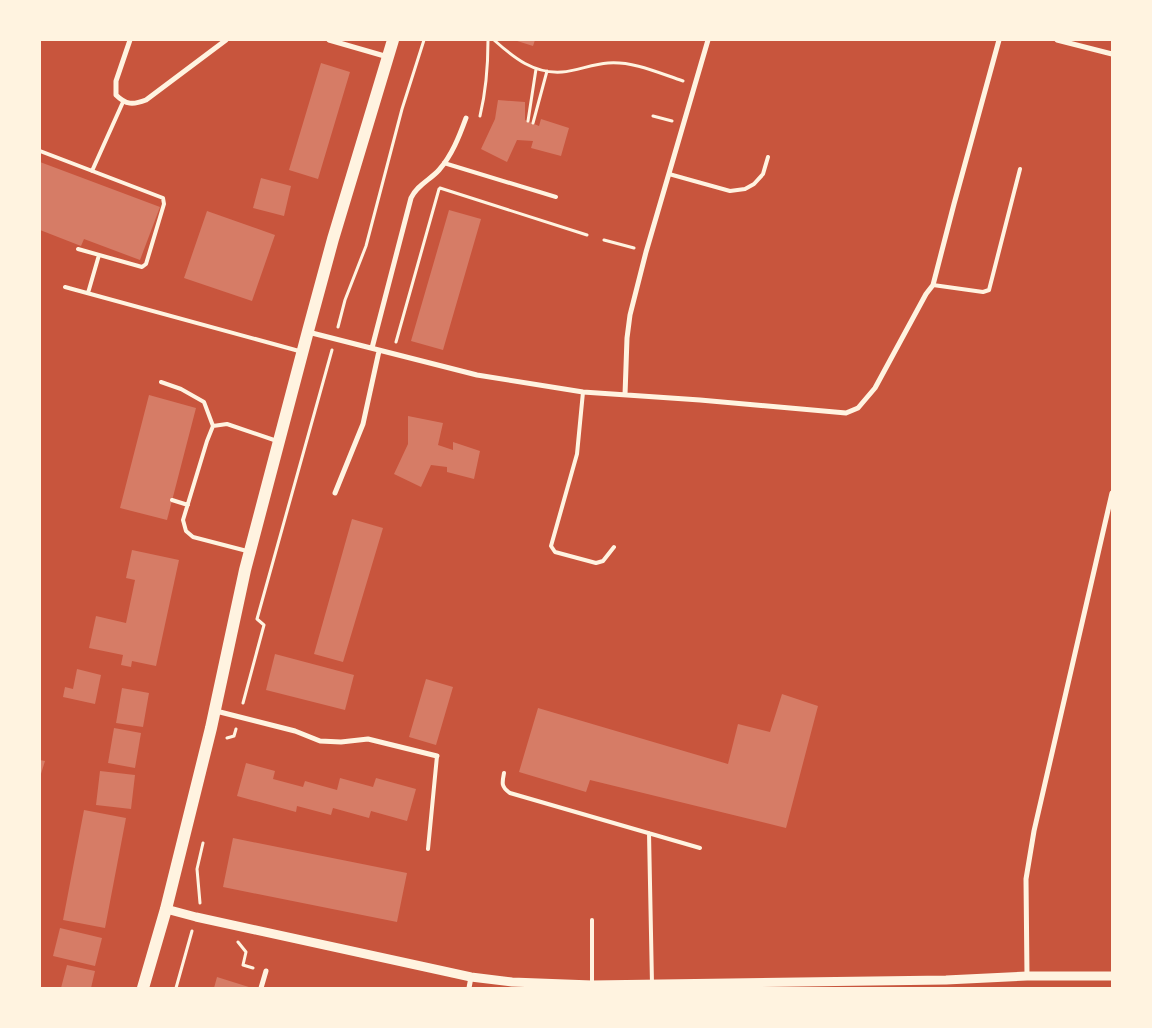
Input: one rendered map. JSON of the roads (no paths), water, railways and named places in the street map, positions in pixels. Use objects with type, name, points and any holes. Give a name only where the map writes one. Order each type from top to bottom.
[{"type":"main road","points":[[143,988],[166,909],[216,710],[250,552],[302,352],[333,238],[393,40]]},
{"type":"street","points":[[130,40],[116,81],[116,94],[123,102],[135,104],[146,100],[226,40]]},
{"type":"street","points":[[329,40],[388,58]]},
{"type":"street","points":[[625,395],[627,338],[630,315],[646,252],[708,40]]},
{"type":"street","points":[[308,332],[478,375],[583,392],[846,413],[858,408],[875,388],[926,294],[934,285],[999,40]]},
{"type":"street","points":[[1056,40],[1112,54]]},
{"type":"street","points":[[372,348],[411,198],[415,190],[438,171],[444,163],[458,139],[466,118]]},
{"type":"street","points":[[335,494],[363,424],[379,351]]},
{"type":"street","points":[[1027,976],[1026,879],[1034,831],[1112,493]]},
{"type":"street","points":[[216,710],[295,731],[320,741],[341,742],[368,739],[437,756]]},
{"type":"street","points":[[166,909],[471,977],[512,982],[592,985],[945,984],[1027,976],[1112,976]]},
{"type":"street","points":[[261,988],[266,971]]},
{"type":"street","points":[[469,988],[471,977]]},
{"type":"lane","points":[[92,171],[123,102]]},
{"type":"lane","points":[[40,151],[163,198],[164,204],[146,264],[142,267],[78,249]]},
{"type":"lane","points":[[669,174],[730,191],[745,189],[754,184],[763,174],[768,157]]},
{"type":"lane","points":[[444,163],[556,197]]},
{"type":"lane","points":[[934,285],[983,292],[989,290],[1020,169]]},
{"type":"lane","points":[[88,293],[99,255]]},
{"type":"lane","points":[[65,287],[302,352]]},
{"type":"lane","points":[[160,382],[181,389],[204,402],[213,426],[183,520],[186,530],[193,537],[250,552]]},
{"type":"lane","points":[[583,392],[577,454],[551,546],[555,552],[596,563],[603,560],[614,547]]},
{"type":"lane","points":[[213,426],[227,424],[279,442]]},
{"type":"lane","points":[[172,500],[188,505]]},
{"type":"lane","points":[[428,849],[437,756]]},
{"type":"lane","points":[[504,773],[502,783],[504,789],[510,793],[700,848]]},
{"type":"lane","points":[[650,834],[652,984]]},
{"type":"lane","points":[[592,920],[592,985]]}]
